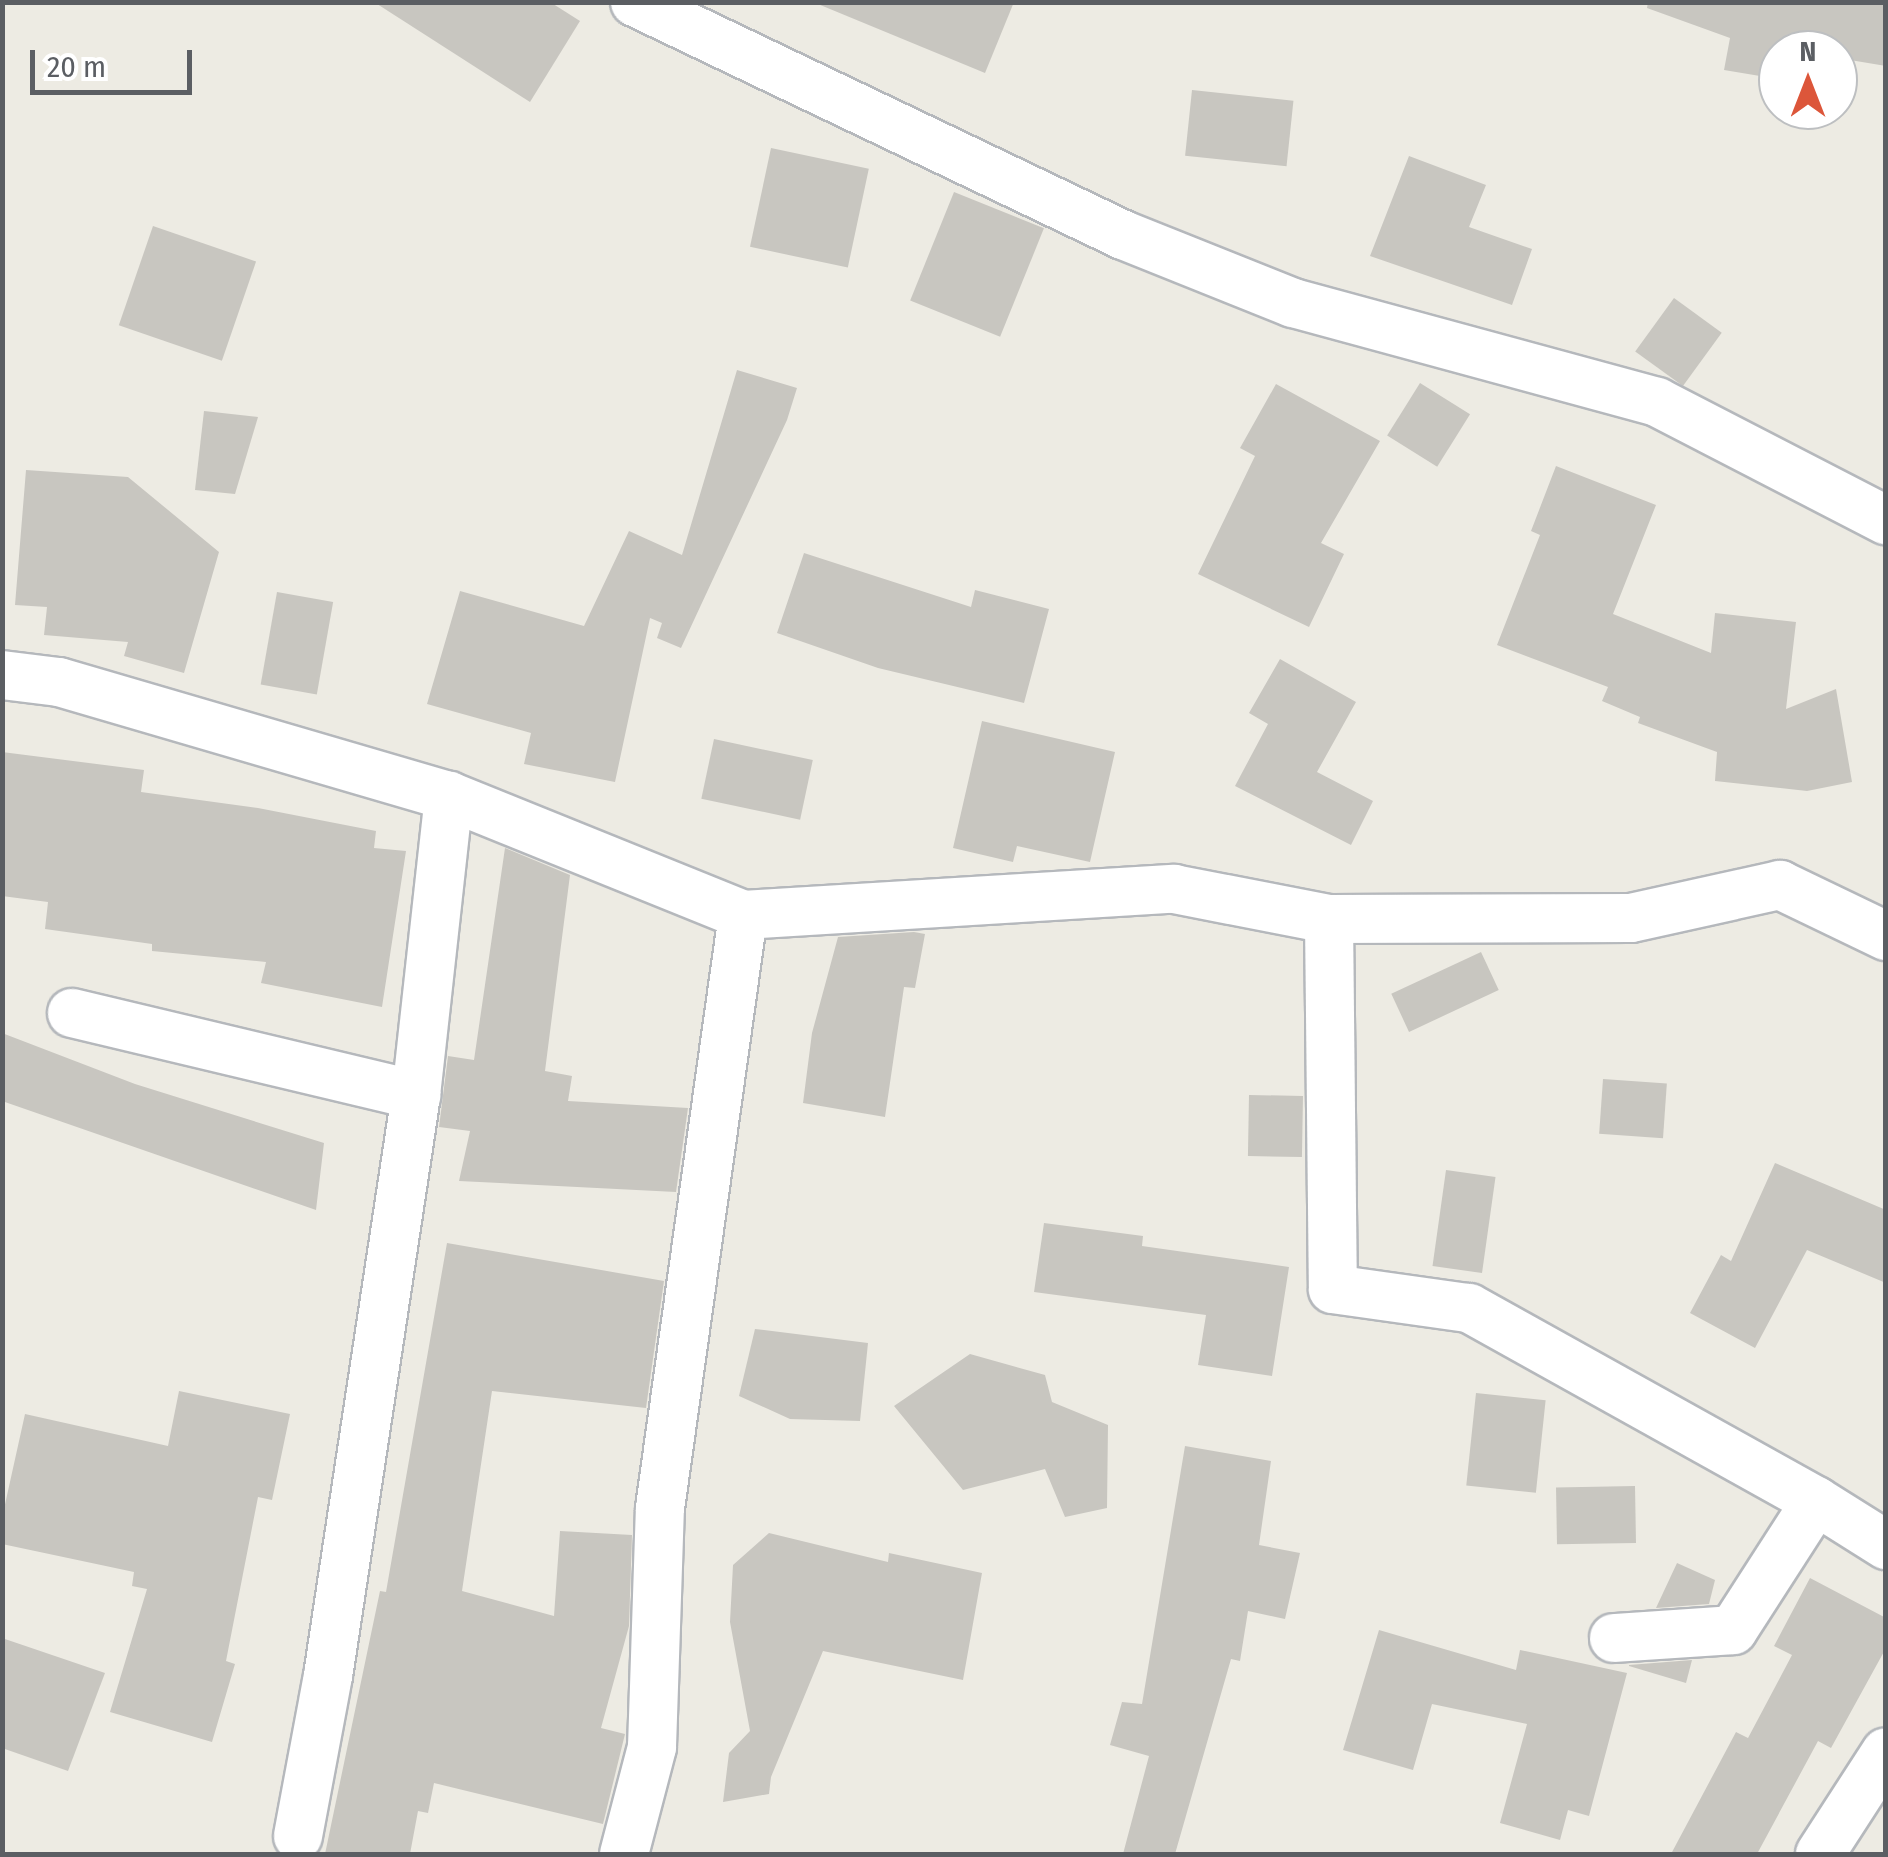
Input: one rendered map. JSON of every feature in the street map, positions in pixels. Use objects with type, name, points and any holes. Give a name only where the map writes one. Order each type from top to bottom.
[{"type":"street","points":[[635,2],[1123,235],[1292,303],[1657,402],[1886,520]]},
{"type":"street","points":[[2,676],[59,682],[449,796],[743,915],[1174,889],[1328,919],[1631,918],[1780,885],[1886,936]]},
{"type":"street","points":[[298,1836],[328,1676],[416,1095],[449,796]]},
{"type":"street","points":[[624,1854],[652,1747],[660,1508],[743,915]]},
{"type":"street","points":[[1328,919],[1333,1290],[1469,1308],[1886,1544]]},
{"type":"street","points":[[72,1013],[416,1095]]},
{"type":"street","points":[[1614,1638],[1733,1630],[1816,1501]]},
{"type":"street","points":[[1820,1854],[1886,1752]]},
{"type":"building","points":[[374,2],[550,2],[580,21],[530,102]]},
{"type":"building","points":[[813,2],[1014,2],[985,73]]},
{"type":"building","points":[[1648,2],[1886,2],[1886,66],[1858,61],[1858,30],[1758,30],[1758,76],[1724,70],[1730,38],[1647,8]]},
{"type":"building","points":[[1192,90],[1293,101],[1287,166],[1185,156]]},
{"type":"building","points":[[771,148],[869,169],[848,268],[750,247]]},
{"type":"building","points":[[1409,156],[1486,185],[1469,227],[1532,249],[1512,305],[1370,256]]},
{"type":"building","points":[[954,192],[1044,228],[1000,337],[910,300]]},
{"type":"building","points":[[153,226],[256,261],[222,361],[119,325]]},
{"type":"building","points":[[1674,298],[1722,333],[1683,386],[1635,351]]},
{"type":"building","points":[[737,370],[797,388],[787,420],[681,648],[657,638],[662,623],[650,618],[615,782],[524,764],[531,733],[427,704],[460,591],[584,626],[629,531],[682,555]]},
{"type":"building","points":[[1420,383],[1470,414],[1437,467],[1387,436]]},
{"type":"building","points":[[1276,384],[1380,441],[1321,543],[1344,554],[1309,627],[1198,574],[1255,456],[1240,448]]},
{"type":"building","points":[[204,411],[258,417],[235,494],[195,490]]},
{"type":"building","points":[[1556,466],[1656,505],[1613,614],[1711,653],[1715,613],[1796,622],[1786,709],[1836,689],[1852,782],[1807,791],[1715,781],[1717,752],[1638,723],[1640,717],[1602,701],[1608,687],[1497,645],[1540,535],[1531,531]]},
{"type":"building","points":[[26,470],[128,477],[219,552],[184,673],[124,656],[128,642],[44,635],[47,607],[15,605]]},
{"type":"building","points":[[804,553],[971,607],[975,590],[1049,609],[1024,703],[878,668],[777,633]]},
{"type":"building","points":[[277,592],[333,602],[317,694],[261,685]]},
{"type":"building","points":[[1280,659],[1356,702],[1317,772],[1373,801],[1351,845],[1235,786],[1268,724],[1249,713]]},
{"type":"building","points":[[982,721],[1115,752],[1090,862],[1017,846],[1013,862],[953,848]]},
{"type":"building","points":[[714,739],[813,760],[800,820],[701,799]]},
{"type":"building","points":[[2,752],[144,770],[141,792],[258,808],[376,831],[374,848],[406,851],[382,1007],[261,983],[266,962],[152,951],[152,944],[45,929],[48,902],[2,896]]},
{"type":"building","points":[[505,848],[570,875],[545,1071],[572,1076],[568,1101],[688,1108],[676,1192],[459,1181],[470,1131],[439,1127],[448,1056],[474,1060]]},
{"type":"building","points":[[925,934],[915,988],[904,987],[885,1117],[803,1103],[812,1033],[838,937]]},
{"type":"building","points":[[1481,952],[1499,990],[1409,1032],[1391,994]]},
{"type":"building","points":[[2,1033],[135,1084],[324,1143],[316,1210],[2,1101]]},
{"type":"building","points":[[1603,1079],[1667,1083],[1663,1138],[1599,1134]]},
{"type":"building","points":[[1249,1095],[1303,1096],[1302,1157],[1248,1156]]},
{"type":"building","points":[[1775,1163],[1886,1210],[1886,1283],[1807,1250],[1755,1348],[1690,1313],[1721,1255],[1731,1261]]},
{"type":"building","points":[[1446,1170],[1496,1177],[1482,1273],[1433,1266]]},
{"type":"building","points":[[1044,1223],[1143,1236],[1142,1246],[1289,1267],[1272,1376],[1198,1365],[1206,1315],[1034,1292]]},
{"type":"building","points":[[447,1243],[664,1281],[646,1408],[492,1391],[462,1591],[554,1616],[560,1531],[632,1535],[629,1626],[601,1728],[625,1734],[603,1824],[434,1783],[428,1813],[418,1811],[410,1854],[325,1854],[380,1591],[386,1592]]},
{"type":"building","points":[[755,1329],[868,1343],[860,1421],[790,1419],[739,1396]]},
{"type":"building","points":[[970,1354],[1045,1375],[1052,1402],[1108,1425],[1107,1508],[1065,1517],[1045,1469],[963,1490],[894,1406]]},
{"type":"building","points":[[179,1391],[290,1414],[272,1500],[258,1497],[226,1661],[235,1664],[212,1742],[110,1712],[147,1589],[132,1586],[134,1572],[2,1544],[2,1518],[25,1414],[168,1446]]},
{"type":"building","points":[[1476,1393],[1546,1400],[1536,1493],[1466,1485]]},
{"type":"building","points":[[1185,1446],[1271,1461],[1259,1545],[1300,1553],[1285,1619],[1248,1611],[1240,1661],[1231,1659],[1175,1854],[1123,1854],[1149,1756],[1110,1745],[1122,1702],[1142,1704]]},
{"type":"building","points":[[1635,1486],[1636,1543],[1557,1544],[1556,1487]]},
{"type":"building","points":[[769,1533],[888,1562],[889,1553],[982,1573],[963,1680],[823,1651],[771,1777],[769,1794],[723,1802],[729,1753],[750,1731],[730,1622],[733,1565]]},
{"type":"building","points":[[1677,1563],[1715,1580],[1709,1604],[1656,1608]]},
{"type":"building","points":[[1810,1578],[1886,1618],[1886,1648],[1831,1748],[1818,1741],[1757,1854],[1671,1854],[1736,1732],[1748,1738],[1792,1655],[1774,1646]]},
{"type":"building","points":[[1379,1630],[1516,1670],[1520,1650],[1627,1673],[1589,1816],[1568,1810],[1560,1840],[1500,1823],[1527,1724],[1432,1704],[1413,1770],[1343,1750]]},
{"type":"building","points":[[2,1638],[105,1673],[68,1771],[2,1748]]},
{"type":"building","points":[[1692,1660],[1686,1683],[1629,1666],[1629,1665]]}]
